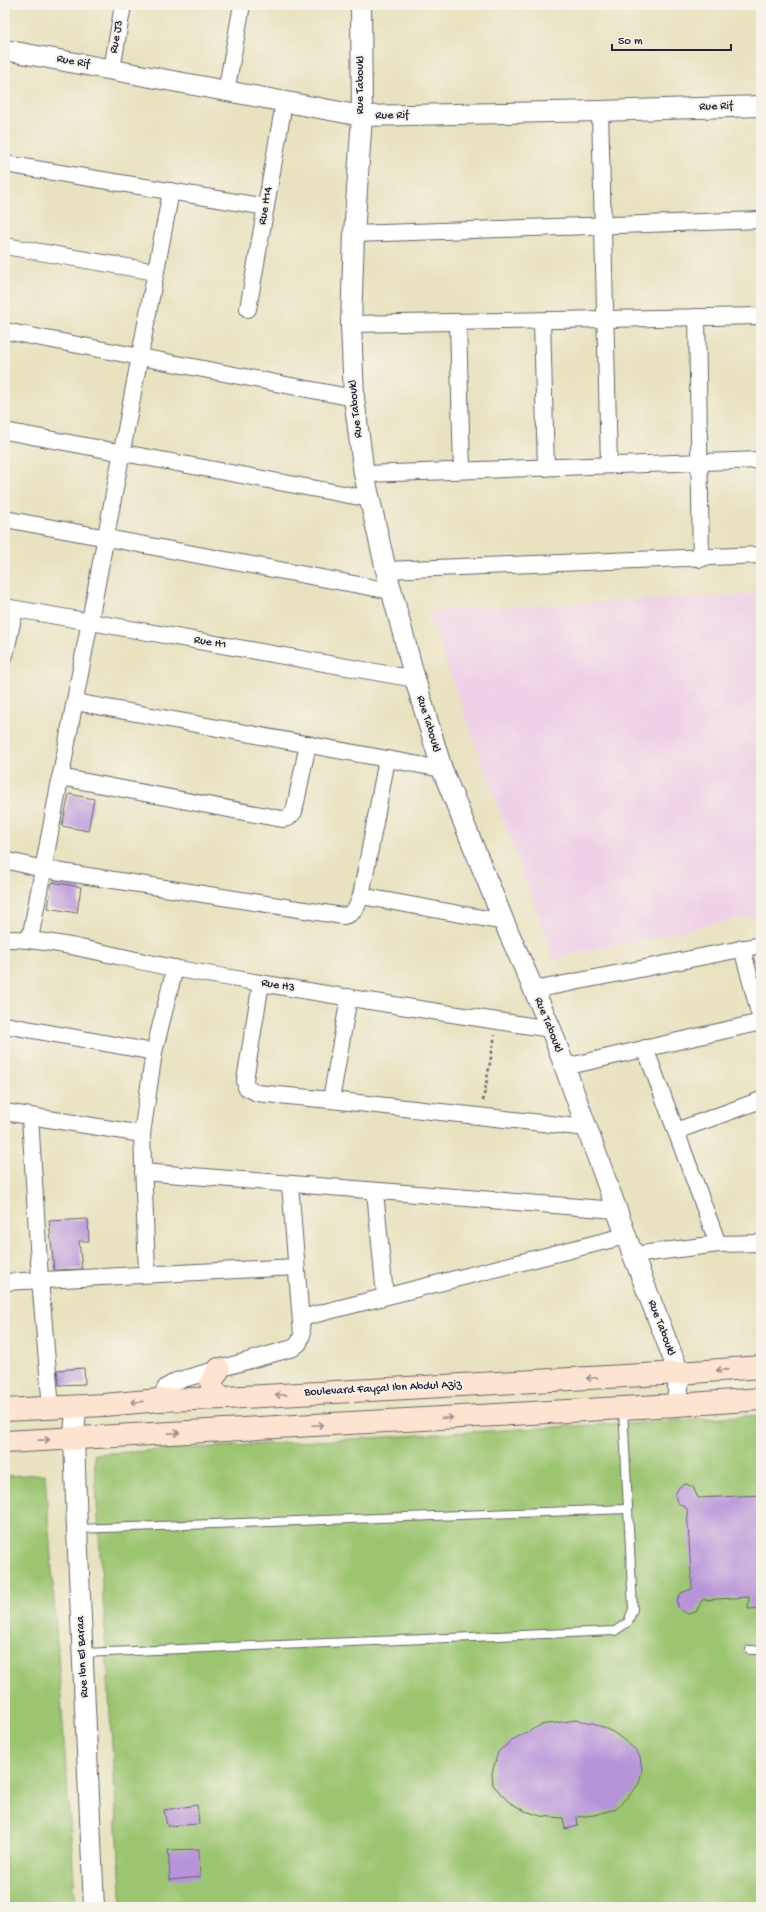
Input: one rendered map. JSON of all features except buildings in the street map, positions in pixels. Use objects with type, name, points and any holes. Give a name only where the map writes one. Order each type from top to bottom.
[{"type":"main road","name":"Boulevard Fayçal Ibn Abdul Aziz","points":[[5,1410],[76,1407],[159,1400],[226,1398],[679,1373],[761,1367]]},
{"type":"main road","points":[[219,1369],[211,1382],[212,1389],[214,1393],[226,1398]]},
{"type":"main road","points":[[5,1442],[677,1405],[761,1399]]},
{"type":"street","name":"Rue J3","points":[[112,69],[123,5]]},
{"type":"street","points":[[226,92],[242,5]]},
{"type":"street","name":"Rue Taboukl","points":[[361,5],[362,116],[354,234],[351,324],[354,398],[364,474],[391,591],[442,769],[504,922],[551,1029],[616,1210],[679,1373],[677,1405]]},
{"type":"street","name":"Rue Rif","points":[[5,50],[112,69],[284,103],[362,116],[600,112],[761,106]]},
{"type":"street","name":"Rue H14","points":[[248,309],[284,103]]},
{"type":"street","points":[[600,112],[609,466]]},
{"type":"street","points":[[5,164],[266,207]]},
{"type":"street","points":[[30,939],[171,191]]},
{"type":"street","points":[[354,234],[761,220]]},
{"type":"street","points":[[5,246],[156,272]]},
{"type":"street","points":[[351,324],[761,316]]},
{"type":"street","points":[[697,317],[701,559]]},
{"type":"street","points":[[542,321],[546,468]]},
{"type":"street","points":[[458,322],[462,470]]},
{"type":"street","points":[[5,331],[354,398]]},
{"type":"street","points":[[5,431],[370,499]]},
{"type":"street","points":[[364,474],[761,460]]},
{"type":"street","points":[[5,519],[391,591]]},
{"type":"street","points":[[386,570],[701,559],[761,555]]},
{"type":"street","points":[[5,655],[10,608]]},
{"type":"street","name":"Rue H1","points":[[10,608],[415,679]]},
{"type":"street","points":[[75,702],[442,769]]},
{"type":"street","points":[[60,777],[282,819],[288,818],[294,812],[308,744]]},
{"type":"street","points":[[5,860],[43,869],[343,916],[353,912],[361,896],[387,759]]},
{"type":"street","points":[[361,896],[504,922]]},
{"type":"street","name":"Rue H3","points":[[5,939],[30,939],[175,968],[261,983],[551,1029]]},
{"type":"street","points":[[534,990],[761,945]]},
{"type":"street","points":[[565,1067],[761,1021],[742,948]]},
{"type":"street","points":[[147,1274],[142,1134],[154,1052],[175,968]]},
{"type":"street","points":[[261,983],[245,1080],[246,1087],[257,1093],[587,1128]]},
{"type":"street","points":[[331,1100],[349,997]]},
{"type":"street","points":[[5,1025],[154,1052]]},
{"type":"street","points":[[645,1048],[718,1244]]},
{"type":"street","points":[[676,1131],[761,1100]]},
{"type":"street","points":[[5,1112],[142,1134]]},
{"type":"street","points":[[30,1116],[40,1279],[51,1408]]},
{"type":"street","points":[[143,1172],[616,1210]]},
{"type":"street","points":[[159,1400],[166,1387],[176,1381],[293,1348],[299,1343],[302,1335],[290,1184]]},
{"type":"street","points":[[374,1191],[385,1296]]},
{"type":"street","points":[[301,1318],[626,1236]]},
{"type":"street","points":[[633,1255],[718,1244],[761,1243]]},
{"type":"street","points":[[5,1282],[296,1267]]},
{"type":"street","name":"Rue Ibn El Baraa","points":[[76,1407],[74,1438],[77,1529],[94,1907]]},
{"type":"lane","points":[[83,1654],[615,1631],[628,1622],[633,1609],[623,1408]]},
{"type":"lane","points":[[77,1529],[628,1509]]},
{"type":"lane","points":[[750,1650],[761,1650]]},
{"type":"path","points":[[480,1116],[498,1021]]},
{"type":"shaded area","points":[[761,594],[761,914],[554,959],[427,611]]},
{"type":"green space","points":[[761,1415],[761,1907],[122,1907],[94,1454]]},
{"type":"green space","points":[[45,1474],[76,1907],[5,1907],[5,1476]]}]
